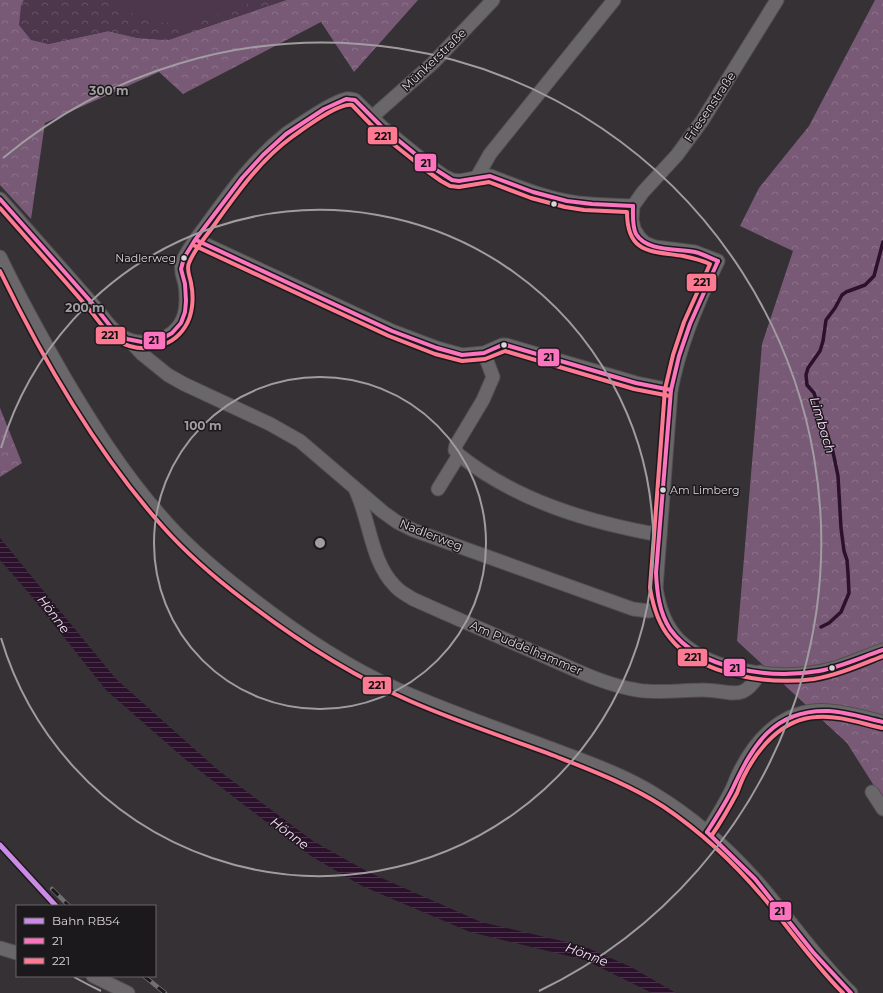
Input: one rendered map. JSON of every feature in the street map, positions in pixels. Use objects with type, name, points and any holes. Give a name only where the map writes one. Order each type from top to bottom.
[{"type":"street","name":"Münkerstraße","points":[[372,117],[433,63],[493,0]]},
{"type":"street","points":[[477,177],[490,154],[614,0]]},
{"type":"street","name":"Friesenstraße","points":[[633,206],[643,192],[677,155],[702,121],[777,0]]},
{"type":"street","points":[[130,340],[139,342],[154,341],[173,333],[179,326],[184,316],[186,297],[182,268],[183,261],[196,240],[236,185],[266,151],[293,129],[342,101],[351,99],[358,102],[382,127],[412,152],[444,176],[452,180],[459,181],[490,176],[543,196],[578,203],[633,206],[632,220],[634,229],[645,243],[655,247],[695,252],[718,261],[689,324],[675,367],[671,390],[656,588],[660,608],[669,627],[678,639],[700,656],[713,662],[731,667],[778,674],[818,671],[832,668],[883,650]]},
{"type":"street","name":"Nadlerweg","points":[[0,199],[93,304],[112,328],[120,335],[130,340],[153,364],[184,384],[270,424],[300,441],[354,488],[397,522],[413,530],[633,609],[649,611],[660,608]]},
{"type":"street","points":[[196,240],[412,340],[462,355],[484,353],[502,345],[506,345],[636,383],[671,390]]},
{"type":"street","points":[[0,257],[47,347],[98,431],[124,469],[159,514],[179,536],[219,572],[297,632],[331,655],[365,674],[431,704],[623,777],[678,809],[707,832],[754,878],[815,954],[851,993]]},
{"type":"street","points":[[484,353],[493,377],[483,400],[456,444],[455,450],[459,455],[494,480],[520,494],[545,504],[582,518],[660,535]]},
{"type":"street","points":[[438,489],[459,455]]},
{"type":"street","name":"Am Puddelhammer","points":[[354,488],[363,508],[377,557],[382,567],[395,586],[413,599],[594,677],[625,688],[653,692],[717,690],[741,693],[753,686],[760,672]]},
{"type":"street","points":[[707,832],[730,793],[739,771],[750,753],[759,740],[783,721],[810,711],[828,710],[844,712],[883,722]]},
{"type":"street","points":[[872,792],[883,809]]},
{"type":"street","points":[[0,948],[16,953]]},
{"type":"street","points":[[95,977],[128,993]]},
{"type":"green space","points":[[0,0],[24,0],[21,6],[48,44],[108,31],[138,38],[168,40],[286,0],[418,0],[354,72],[321,22],[183,94],[159,72],[45,123],[31,219],[0,185]]},
{"type":"green space","points":[[24,0],[286,0],[168,40],[138,38],[108,31],[48,44],[31,40],[19,25],[21,6]]},
{"type":"green space","points":[[114,0],[258,0],[189,24],[153,22],[129,12]]},
{"type":"green space","points":[[875,0],[883,0],[883,800],[847,743],[737,641],[762,344],[793,251],[740,226],[759,188],[809,126]]},
{"type":"green space","points":[[0,408],[22,463],[0,477]]},
{"type":"water","name":"Hönne","points":[[0,538],[116,679],[218,770],[313,841],[368,872],[481,922],[583,946],[631,967],[676,993],[652,993],[585,960],[470,932],[362,886],[311,856],[186,760],[106,690],[28,592],[0,560]]},
{"type":"waterway","name":"Limbach","points":[[821,627],[829,623],[841,612],[849,593],[848,573],[841,528],[838,476],[833,452],[814,393],[807,385],[806,375],[808,368],[820,351],[826,320],[842,295],[865,285],[874,276],[883,242]]},
{"type":"railway","points":[[52,889],[68,905]]},
{"type":"railway","points":[[145,977],[165,993]]},
{"type":"rail line","name":"RB54","points":[[0,845],[55,905]]},
{"type":"transit line","name":"21","points":[[0,199],[92,303],[111,327],[127,339],[142,342],[158,340],[165,337],[172,333],[181,323],[185,312],[186,301],[185,284],[181,269],[184,258],[195,240],[242,178],[263,155],[286,134],[324,109],[346,99],[355,100],[382,127],[430,166],[452,180],[459,181],[490,176],[533,192],[567,201],[633,206]]},
{"type":"transit line","name":"221","points":[[0,208],[92,312],[113,338],[127,345],[145,348],[163,345],[172,340],[185,327],[190,317],[193,300],[191,280],[188,271],[189,263],[199,245],[248,180],[280,146],[321,117],[346,105],[352,105],[378,132],[427,171],[450,186],[459,187],[489,182],[531,198],[565,207],[584,210],[627,212],[628,226],[631,236],[636,243],[643,248],[651,251],[700,260],[710,264],[684,322],[673,355],[665,389],[650,588],[654,608],[662,627],[670,638],[683,651],[699,661],[736,675],[757,679],[796,681],[814,679],[840,672],[883,656]]},
{"type":"transit line","name":"21","points":[[633,206],[633,220],[636,234],[647,244],[655,247],[695,252],[718,261]]},
{"type":"transit line","name":"21","points":[[196,240],[392,331],[437,348],[462,355],[484,353],[502,345],[506,345],[636,383],[671,390]]},
{"type":"transit line","name":"221","points":[[193,245],[389,336],[435,354],[462,361],[485,359],[505,351],[634,389],[670,396]]},
{"type":"transit line","name":"21","points":[[718,261],[690,324],[679,356],[671,390],[656,573],[658,595],[663,616],[670,629],[683,643],[699,654],[718,663],[738,669],[780,674],[819,671],[883,650]]},
{"type":"transit line","name":"221","points":[[0,271],[53,372],[94,437],[116,468],[163,527],[182,547],[212,574],[283,629],[324,656],[366,680],[428,709],[597,773],[625,785],[664,807],[704,837],[740,871],[821,970],[843,993]]},
{"type":"transit line","name":"21","points":[[707,832],[748,758],[767,733],[779,723],[793,716],[810,712],[829,711],[883,722]]},
{"type":"transit line","name":"221","points":[[712,835],[731,804],[756,755],[772,737],[782,729],[792,723],[816,717],[832,717],[882,728]]},
{"type":"transit line","name":"21","points":[[707,832],[755,879],[813,952],[851,993]]},
{"type":"place","name":"Nadlerweg","points":[[184,258]]},
{"type":"place","name":"Am Limberg","points":[[663,490]]}]
